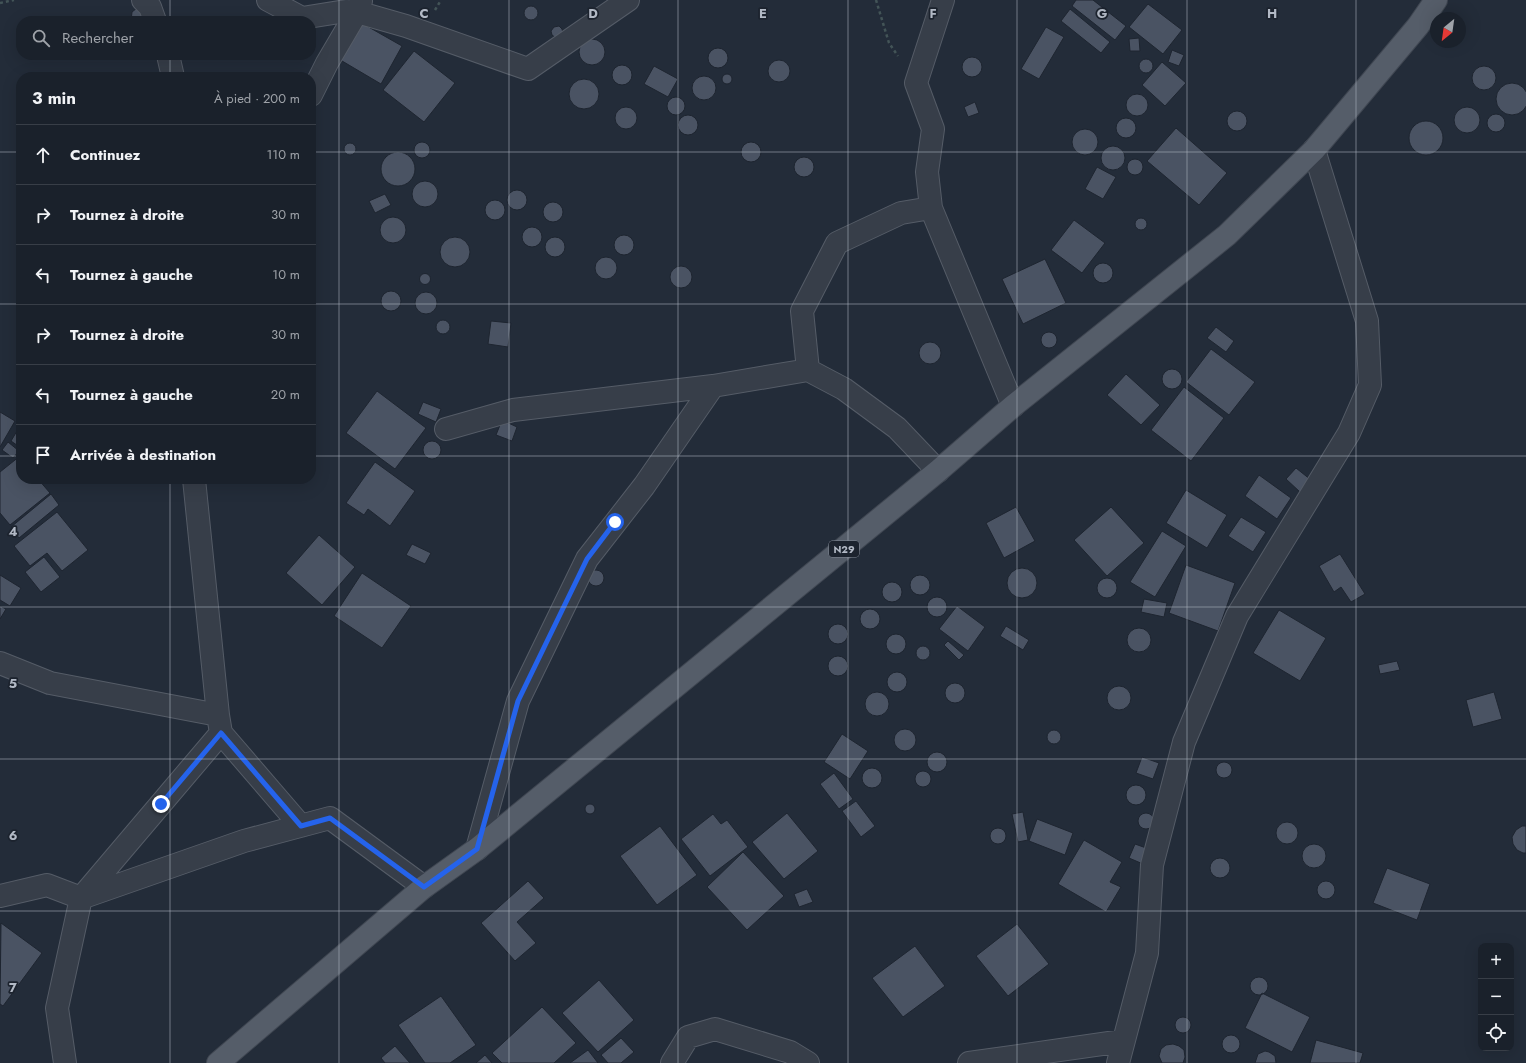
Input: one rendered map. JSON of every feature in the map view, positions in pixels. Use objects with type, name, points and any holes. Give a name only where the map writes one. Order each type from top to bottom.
[{"type":"main road","name":"N29","points":[[218,1063],[424,887],[477,849],[938,472],[1012,406],[1227,235],[1314,150],[1418,26],[1436,0]]},
{"type":"street","points":[[143,0],[150,7],[153,16]]},
{"type":"street","points":[[268,0],[298,16]]},
{"type":"street","points":[[315,16],[346,11],[359,6],[406,26],[528,69],[628,0]]},
{"type":"street","points":[[943,0],[916,83],[933,129],[927,172],[931,208],[1012,406]]},
{"type":"street","points":[[316,85],[359,6]]},
{"type":"street","points":[[169,60],[172,72]]},
{"type":"street","points":[[1118,1063],[1147,953],[1152,865],[1184,742],[1237,616],[1348,433],[1370,385],[1367,321],[1314,150]]},
{"type":"street","points":[[808,370],[802,311],[837,243],[901,213],[931,208]]},
{"type":"street","points":[[446,429],[513,410],[713,386],[808,370],[844,389],[897,428],[938,472]]},
{"type":"street","points":[[477,849],[518,701],[587,559],[644,486],[713,386]]},
{"type":"street","points":[[195,484],[220,724],[301,826]]},
{"type":"street","points":[[0,663],[50,683],[220,724]]},
{"type":"street","points":[[65,1063],[57,1008],[81,898],[220,724]]},
{"type":"street","points":[[0,896],[47,885],[81,898],[244,841],[330,818],[424,887]]},
{"type":"street","points":[[672,1063],[688,1037],[715,1029],[790,1052],[808,1063]]},
{"type":"street","points":[[969,1063],[1123,1041]]},
{"type":"path","points":[[0,3],[14,0]]},
{"type":"path","points":[[876,0],[890,43],[916,83]]},
{"type":"building","points":[[1076,0],[1093,0],[1126,26],[1115,40],[1072,6]]},
{"type":"building","points":[[1148,4],[1182,30],[1163,54],[1129,27]]},
{"type":"building","points":[[528,6],[534,6],[538,10],[538,16],[534,20],[528,20],[524,16],[524,10]]},
{"type":"building","points":[[137,8],[146,16],[132,16],[132,12]]},
{"type":"building","points":[[1070,9],[1110,42],[1101,53],[1061,21]]},
{"type":"building","points":[[358,21],[402,46],[381,84],[337,58]]},
{"type":"building","points":[[559,26],[563,33],[556,38],[552,35],[551,31],[554,27]]},
{"type":"building","points":[[1046,27],[1064,37],[1039,79],[1021,69]]},
{"type":"building","points":[[1139,38],[1140,51],[1130,51],[1129,39]]},
{"type":"building","points":[[592,39],[601,43],[605,52],[601,61],[592,65],[583,61],[579,52],[583,43]]},
{"type":"building","points":[[714,48],[722,48],[728,54],[728,62],[722,68],[714,68],[708,62],[708,54]]},
{"type":"building","points":[[1172,50],[1184,55],[1179,66],[1168,62]]},
{"type":"building","points":[[414,51],[455,83],[424,122],[383,90]]},
{"type":"building","points":[[972,57],[979,60],[982,67],[979,74],[972,77],[965,74],[962,67],[965,60]]},
{"type":"building","points":[[1146,59],[1151,61],[1153,66],[1151,71],[1146,73],[1141,71],[1139,66],[1141,61]]},
{"type":"building","points":[[779,60],[787,63],[790,71],[787,79],[779,82],[771,79],[768,71],[771,63]]},
{"type":"building","points":[[1162,62],[1186,83],[1165,106],[1142,85]]},
{"type":"building","points":[[622,65],[629,68],[632,75],[629,82],[622,85],[615,82],[612,75],[615,68]]},
{"type":"building","points":[[654,66],[678,79],[668,97],[644,84]]},
{"type":"building","points":[[1484,66],[1493,69],[1496,78],[1493,87],[1484,90],[1475,87],[1472,78],[1475,69]]},
{"type":"building","points":[[727,74],[732,79],[727,84],[722,79]]},
{"type":"building","points":[[699,76],[709,76],[716,83],[716,93],[709,100],[699,100],[692,93],[692,83]]},
{"type":"building","points":[[584,79],[594,84],[599,94],[594,104],[584,109],[574,104],[569,94],[574,84]]},
{"type":"building","points":[[1512,83],[1521,86],[1526,93],[1527,102],[1525,108],[1521,112],[1512,115],[1503,112],[1499,108],[1496,99],[1499,90],[1503,86]]},
{"type":"building","points":[[1137,94],[1145,97],[1148,105],[1145,113],[1137,116],[1129,113],[1126,105],[1129,97]]},
{"type":"building","points":[[676,97],[682,100],[685,106],[682,112],[676,115],[670,112],[667,106],[670,100]]},
{"type":"building","points":[[975,102],[979,113],[968,117],[964,107]]},
{"type":"building","points":[[626,107],[630,108],[636,114],[636,122],[630,128],[626,129],[622,128],[616,122],[615,118],[616,114],[622,108]]},
{"type":"building","points":[[1467,107],[1476,111],[1480,120],[1476,129],[1467,133],[1458,129],[1454,120],[1458,111]]},
{"type":"building","points":[[1237,111],[1244,114],[1247,121],[1244,128],[1237,131],[1230,128],[1227,121],[1230,114]]},
{"type":"building","points":[[1492,114],[1500,114],[1505,119],[1503,130],[1500,132],[1492,132],[1487,127],[1487,119]]},
{"type":"building","points":[[688,115],[695,118],[698,125],[695,132],[688,135],[681,132],[678,125],[681,118]]},
{"type":"building","points":[[1126,118],[1133,121],[1136,128],[1133,135],[1126,138],[1119,135],[1116,128],[1119,121]]},
{"type":"building","points":[[1429,121],[1438,126],[1442,131],[1442,145],[1438,150],[1433,154],[1423,155],[1419,154],[1410,145],[1409,135],[1410,131],[1419,122]]},
{"type":"building","points":[[1176,128],[1227,173],[1199,205],[1147,161]]},
{"type":"building","points":[[1085,129],[1094,133],[1098,142],[1094,151],[1085,155],[1076,151],[1072,142],[1076,133]]},
{"type":"building","points":[[422,142],[429,147],[430,150],[425,157],[422,158],[415,153],[414,150],[419,143]]},
{"type":"building","points":[[751,142],[758,145],[761,152],[758,159],[751,162],[744,159],[741,152],[744,145]]},
{"type":"building","points":[[348,143],[352,143],[356,149],[352,155],[348,155],[344,151],[344,147]]},
{"type":"building","points":[[1108,146],[1118,146],[1125,153],[1125,163],[1118,170],[1108,170],[1101,163],[1101,153]]},
{"type":"building","points":[[395,152],[401,152],[410,157],[414,163],[414,175],[410,181],[401,186],[395,186],[386,181],[381,172],[381,166],[386,157]]},
{"type":"building","points":[[804,157],[811,160],[814,167],[811,174],[804,177],[797,174],[794,167],[797,160]]},
{"type":"building","points":[[1135,159],[1141,161],[1143,167],[1141,173],[1135,175],[1129,173],[1127,167],[1129,161]]},
{"type":"building","points":[[1097,167],[1116,177],[1103,199],[1085,189]]},
{"type":"building","points":[[425,181],[434,185],[438,194],[434,203],[425,207],[416,203],[412,194],[416,185]]},
{"type":"building","points":[[517,190],[524,193],[527,200],[524,207],[517,210],[510,207],[507,200],[510,193]]},
{"type":"building","points":[[385,194],[391,205],[375,213],[369,201]]},
{"type":"building","points":[[495,200],[502,203],[505,210],[502,217],[495,220],[488,217],[485,210],[488,203]]},
{"type":"building","points":[[553,202],[560,205],[563,212],[560,219],[553,222],[546,219],[543,212],[546,205]]},
{"type":"building","points":[[393,217],[402,221],[406,230],[402,239],[393,243],[384,239],[380,230],[384,221]]},
{"type":"building","points":[[1139,218],[1143,218],[1147,224],[1143,230],[1139,230],[1135,226],[1135,222]]},
{"type":"building","points":[[1074,220],[1105,243],[1082,273],[1051,250]]},
{"type":"building","points":[[532,227],[539,230],[542,237],[539,244],[532,247],[525,244],[522,237],[525,230]]},
{"type":"building","points":[[624,235],[631,238],[634,245],[631,252],[624,255],[617,252],[614,245],[617,238]]},
{"type":"building","points":[[455,237],[466,241],[470,252],[466,263],[455,267],[444,263],[440,252],[444,241]]},
{"type":"building","points":[[555,237],[562,240],[565,247],[562,254],[555,257],[548,254],[545,247],[548,240]]},
{"type":"building","points":[[606,257],[614,260],[617,268],[614,276],[606,279],[598,276],[595,268],[598,260]]},
{"type":"building","points":[[1045,259],[1066,303],[1023,324],[1002,279]]},
{"type":"building","points":[[1103,263],[1110,266],[1113,273],[1110,280],[1103,283],[1096,280],[1093,273],[1096,266]]},
{"type":"building","points":[[681,266],[689,269],[692,277],[689,285],[681,288],[673,285],[670,277],[673,269]]},
{"type":"building","points":[[423,274],[427,274],[429,275],[429,283],[423,284],[420,281],[420,277]]},
{"type":"building","points":[[391,291],[398,294],[401,301],[398,308],[391,311],[384,308],[381,301],[384,294]]},
{"type":"building","points":[[426,292],[434,295],[437,303],[434,311],[426,314],[418,311],[415,303],[418,295]]},
{"type":"building","points":[[440,320],[446,320],[450,324],[450,330],[446,334],[440,334],[436,330],[436,324]]},
{"type":"building","points":[[491,321],[511,323],[508,347],[488,344]]},
{"type":"building","points":[[1216,327],[1234,341],[1226,352],[1207,338]]},
{"type":"building","points":[[1046,332],[1052,332],[1057,337],[1055,346],[1052,348],[1046,348],[1041,343],[1041,337]]},
{"type":"building","points":[[930,342],[938,345],[941,353],[938,361],[930,364],[922,361],[919,353],[922,345]]},
{"type":"building","points":[[1211,349],[1255,382],[1229,415],[1186,382]]},
{"type":"building","points":[[1172,369],[1179,372],[1182,379],[1179,386],[1172,389],[1165,386],[1162,379],[1165,372]]},
{"type":"building","points":[[1126,374],[1160,405],[1141,425],[1107,395]]},
{"type":"building","points":[[1184,387],[1224,418],[1191,461],[1151,430]]},
{"type":"building","points":[[377,391],[426,428],[395,469],[346,433]]},
{"type":"building","points":[[423,402],[441,409],[436,422],[418,414]]},
{"type":"building","points":[[0,412],[15,421],[0,447]]},
{"type":"building","points":[[502,420],[517,427],[512,441],[496,435]]},
{"type":"building","points":[[16,433],[16,444],[11,441]]},
{"type":"building","points":[[432,441],[438,444],[441,450],[438,456],[432,459],[426,456],[423,450],[426,444]]},
{"type":"building","points":[[8,442],[16,449],[16,454],[13,458],[2,450]]},
{"type":"building","points":[[16,459],[16,484],[42,484],[50,493],[10,525],[0,513],[0,472]]},
{"type":"building","points":[[375,462],[415,491],[390,526],[368,509],[364,515],[346,503]]},
{"type":"building","points":[[1296,468],[1311,480],[1300,492],[1286,479]]},
{"type":"building","points":[[1259,475],[1291,498],[1277,519],[1245,496]]},
{"type":"building","points":[[1186,490],[1227,515],[1207,548],[1166,523]]},
{"type":"building","points":[[51,494],[59,505],[19,538],[11,527]]},
{"type":"building","points":[[1016,507],[1035,541],[1004,558],[986,523]]},
{"type":"building","points":[[1111,507],[1144,543],[1107,576],[1074,540]]},
{"type":"building","points":[[57,512],[88,550],[62,571],[47,553],[30,566],[14,546]]},
{"type":"building","points":[[1241,517],[1266,532],[1253,552],[1228,536]]},
{"type":"building","points":[[1162,531],[1186,546],[1155,597],[1130,582]]},
{"type":"building","points":[[319,535],[355,567],[322,605],[286,573]]},
{"type":"building","points":[[412,544],[431,553],[425,564],[406,555]]},
{"type":"building","points":[[1340,554],[1365,594],[1351,602],[1341,587],[1334,592],[1319,566]]},
{"type":"building","points":[[44,557],[60,577],[41,592],[25,572]]},
{"type":"building","points":[[1186,565],[1235,583],[1218,631],[1169,613]]},
{"type":"building","points":[[1022,568],[1033,572],[1037,583],[1033,594],[1022,598],[1011,594],[1007,583],[1011,572]]},
{"type":"building","points":[[596,570],[602,572],[604,578],[602,584],[596,586],[590,584],[588,578],[590,572]]},
{"type":"building","points":[[362,573],[411,606],[382,648],[334,616]]},
{"type":"building","points":[[0,575],[21,588],[10,606],[0,600]]},
{"type":"building","points":[[920,575],[927,578],[930,585],[927,592],[920,595],[913,592],[910,585],[913,578]]},
{"type":"building","points":[[1107,578],[1114,581],[1117,588],[1114,595],[1107,598],[1100,595],[1097,588],[1100,581]]},
{"type":"building","points":[[892,582],[899,585],[902,592],[899,599],[892,602],[885,599],[882,592],[885,585]]},
{"type":"building","points":[[937,597],[944,600],[947,607],[944,614],[937,617],[930,614],[927,607],[930,600]]},
{"type":"building","points":[[1144,599],[1167,603],[1164,617],[1141,612]]},
{"type":"building","points":[[0,606],[6,609],[0,619]]},
{"type":"building","points":[[957,606],[985,627],[968,651],[939,629]]},
{"type":"building","points":[[870,609],[877,612],[880,619],[877,626],[870,629],[863,626],[860,619],[863,612]]},
{"type":"building","points":[[1279,610],[1326,638],[1300,681],[1253,653]]},
{"type":"building","points":[[838,624],[845,627],[848,634],[845,641],[838,644],[831,641],[828,634],[831,627]]},
{"type":"building","points":[[1006,626],[1029,640],[1023,650],[1000,636]]},
{"type":"building","points":[[1139,628],[1147,632],[1151,640],[1147,648],[1139,652],[1131,648],[1127,640],[1131,632]]},
{"type":"building","points":[[896,634],[903,637],[906,644],[903,651],[896,654],[889,651],[886,644],[889,637]]},
{"type":"building","points":[[948,641],[964,655],[959,660],[944,645]]},
{"type":"building","points":[[920,646],[926,646],[930,650],[930,656],[926,660],[920,660],[916,656],[916,650]]},
{"type":"building","points":[[838,656],[845,659],[848,666],[845,673],[838,676],[831,673],[828,666],[831,659]]},
{"type":"building","points":[[1397,661],[1400,670],[1380,674],[1378,665]]},
{"type":"building","points":[[897,672],[904,675],[907,682],[904,689],[897,692],[890,689],[887,682],[890,675]]},
{"type":"building","points":[[955,683],[962,686],[965,693],[962,700],[955,703],[948,700],[945,693],[948,686]]},
{"type":"building","points":[[1119,686],[1124,687],[1130,693],[1130,703],[1124,709],[1119,710],[1114,709],[1108,703],[1107,698],[1108,693],[1114,687]]},
{"type":"building","points":[[877,692],[886,695],[889,704],[886,713],[877,716],[868,713],[865,704],[868,695]]},
{"type":"building","points":[[1494,692],[1502,719],[1473,727],[1466,700]]},
{"type":"building","points":[[905,729],[909,730],[915,736],[915,744],[909,750],[905,751],[901,750],[895,744],[894,740],[895,736],[901,730]]},
{"type":"building","points":[[1054,730],[1059,732],[1061,737],[1059,742],[1054,744],[1049,742],[1047,737],[1049,732]]},
{"type":"building","points":[[842,734],[868,751],[850,779],[824,762]]},
{"type":"building","points":[[937,752],[944,755],[947,762],[944,769],[937,772],[930,769],[927,762],[930,755]]},
{"type":"building","points":[[1142,757],[1159,763],[1153,779],[1136,773]]},
{"type":"building","points":[[1224,762],[1231,767],[1232,770],[1227,777],[1224,778],[1217,773],[1216,770],[1221,763]]},
{"type":"building","points":[[872,768],[879,771],[882,778],[879,785],[872,788],[865,785],[862,778],[865,771]]},
{"type":"building","points":[[923,771],[930,776],[931,779],[926,786],[923,787],[916,782],[915,779],[920,772]]},
{"type":"building","points":[[834,773],[853,799],[839,809],[820,784]]},
{"type":"building","points":[[1136,785],[1143,788],[1146,795],[1143,802],[1136,805],[1129,802],[1126,795],[1129,788]]},
{"type":"building","points":[[856,801],[875,826],[861,837],[842,811]]},
{"type":"building","points":[[588,804],[592,804],[594,805],[594,813],[588,814],[585,811],[585,807]]},
{"type":"building","points":[[1023,812],[1028,840],[1018,842],[1012,814]]},
{"type":"building","points":[[787,813],[818,851],[784,879],[752,842]]},
{"type":"building","points":[[1143,813],[1149,813],[1154,818],[1152,827],[1149,829],[1143,829],[1138,824],[1138,818]]},
{"type":"building","points":[[713,814],[721,824],[727,820],[748,847],[710,876],[681,839]]},
{"type":"building","points":[[1037,819],[1073,833],[1065,855],[1029,841]]},
{"type":"building","points":[[1287,822],[1291,823],[1297,829],[1297,837],[1291,843],[1287,844],[1283,843],[1277,837],[1276,833],[1277,829],[1283,823]]},
{"type":"building","points":[[660,826],[697,875],[657,905],[620,856]]},
{"type":"building","points":[[1522,826],[1526,826],[1526,853],[1517,850],[1513,844],[1512,837],[1516,830]]},
{"type":"building","points":[[995,828],[1001,828],[1006,833],[1004,842],[1001,844],[995,844],[990,839],[990,833]]},
{"type":"building","points":[[1084,840],[1122,862],[1110,882],[1121,887],[1106,912],[1058,884]]},
{"type":"building","points":[[1135,844],[1149,849],[1143,864],[1129,858]]},
{"type":"building","points":[[1314,844],[1319,845],[1325,851],[1325,861],[1319,867],[1314,868],[1309,867],[1303,861],[1302,856],[1303,851],[1309,845]]},
{"type":"building","points":[[743,852],[784,896],[747,930],[707,887]]},
{"type":"building","points":[[1220,858],[1227,861],[1230,868],[1227,875],[1220,878],[1213,875],[1210,868],[1213,861]]},
{"type":"building","points":[[1387,868],[1430,884],[1417,920],[1373,903]]},
{"type":"building","points":[[528,881],[544,898],[517,922],[536,943],[515,961],[481,923]]},
{"type":"building","points":[[1326,881],[1332,884],[1335,890],[1332,896],[1326,899],[1320,896],[1317,890],[1320,884]]},
{"type":"building","points":[[807,889],[813,902],[799,907],[794,894]]},
{"type":"building","points":[[1,923],[42,953],[3,1006],[0,1004]]},
{"type":"building","points":[[1017,924],[1049,964],[1008,996],[976,956]]},
{"type":"building","points":[[915,946],[945,986],[903,1017],[872,978]]},
{"type":"building","points":[[1259,977],[1265,980],[1268,986],[1265,992],[1259,995],[1253,992],[1250,986],[1253,980]]},
{"type":"building","points":[[599,980],[634,1020],[598,1052],[562,1013]]},
{"type":"building","points":[[1262,993],[1310,1017],[1292,1052],[1245,1028]]},
{"type":"building","points":[[441,996],[476,1045],[450,1063],[425,1063],[398,1025]]},
{"type":"building","points":[[542,1007],[576,1043],[554,1063],[502,1063],[492,1053]]},
{"type":"building","points":[[1180,1017],[1186,1017],[1191,1022],[1189,1031],[1186,1033],[1180,1033],[1175,1028],[1175,1022]]},
{"type":"building","points":[[1231,1035],[1235,1036],[1239,1040],[1239,1048],[1235,1052],[1231,1053],[1227,1052],[1223,1048],[1222,1044],[1223,1040],[1227,1036]]},
{"type":"building","points":[[621,1038],[634,1052],[621,1063],[608,1063],[601,1055]]},
{"type":"building","points":[[1316,1040],[1363,1053],[1360,1063],[1310,1063]]},
{"type":"building","points":[[1173,1044],[1184,1050],[1185,1057],[1183,1063],[1162,1063],[1159,1056],[1161,1049],[1166,1045]]},
{"type":"building","points":[[395,1046],[410,1063],[385,1063],[381,1058]]},
{"type":"building","points":[[588,1050],[598,1063],[570,1063]]},
{"type":"building","points":[[1265,1051],[1275,1056],[1276,1063],[1255,1063],[1258,1054]]},
{"type":"building","points":[[485,1055],[492,1063],[476,1063]]},
{"type":"route","points":[[161,804],[221,733],[301,826],[330,818],[424,887],[477,849],[518,701],[587,559],[615,522]]}]
